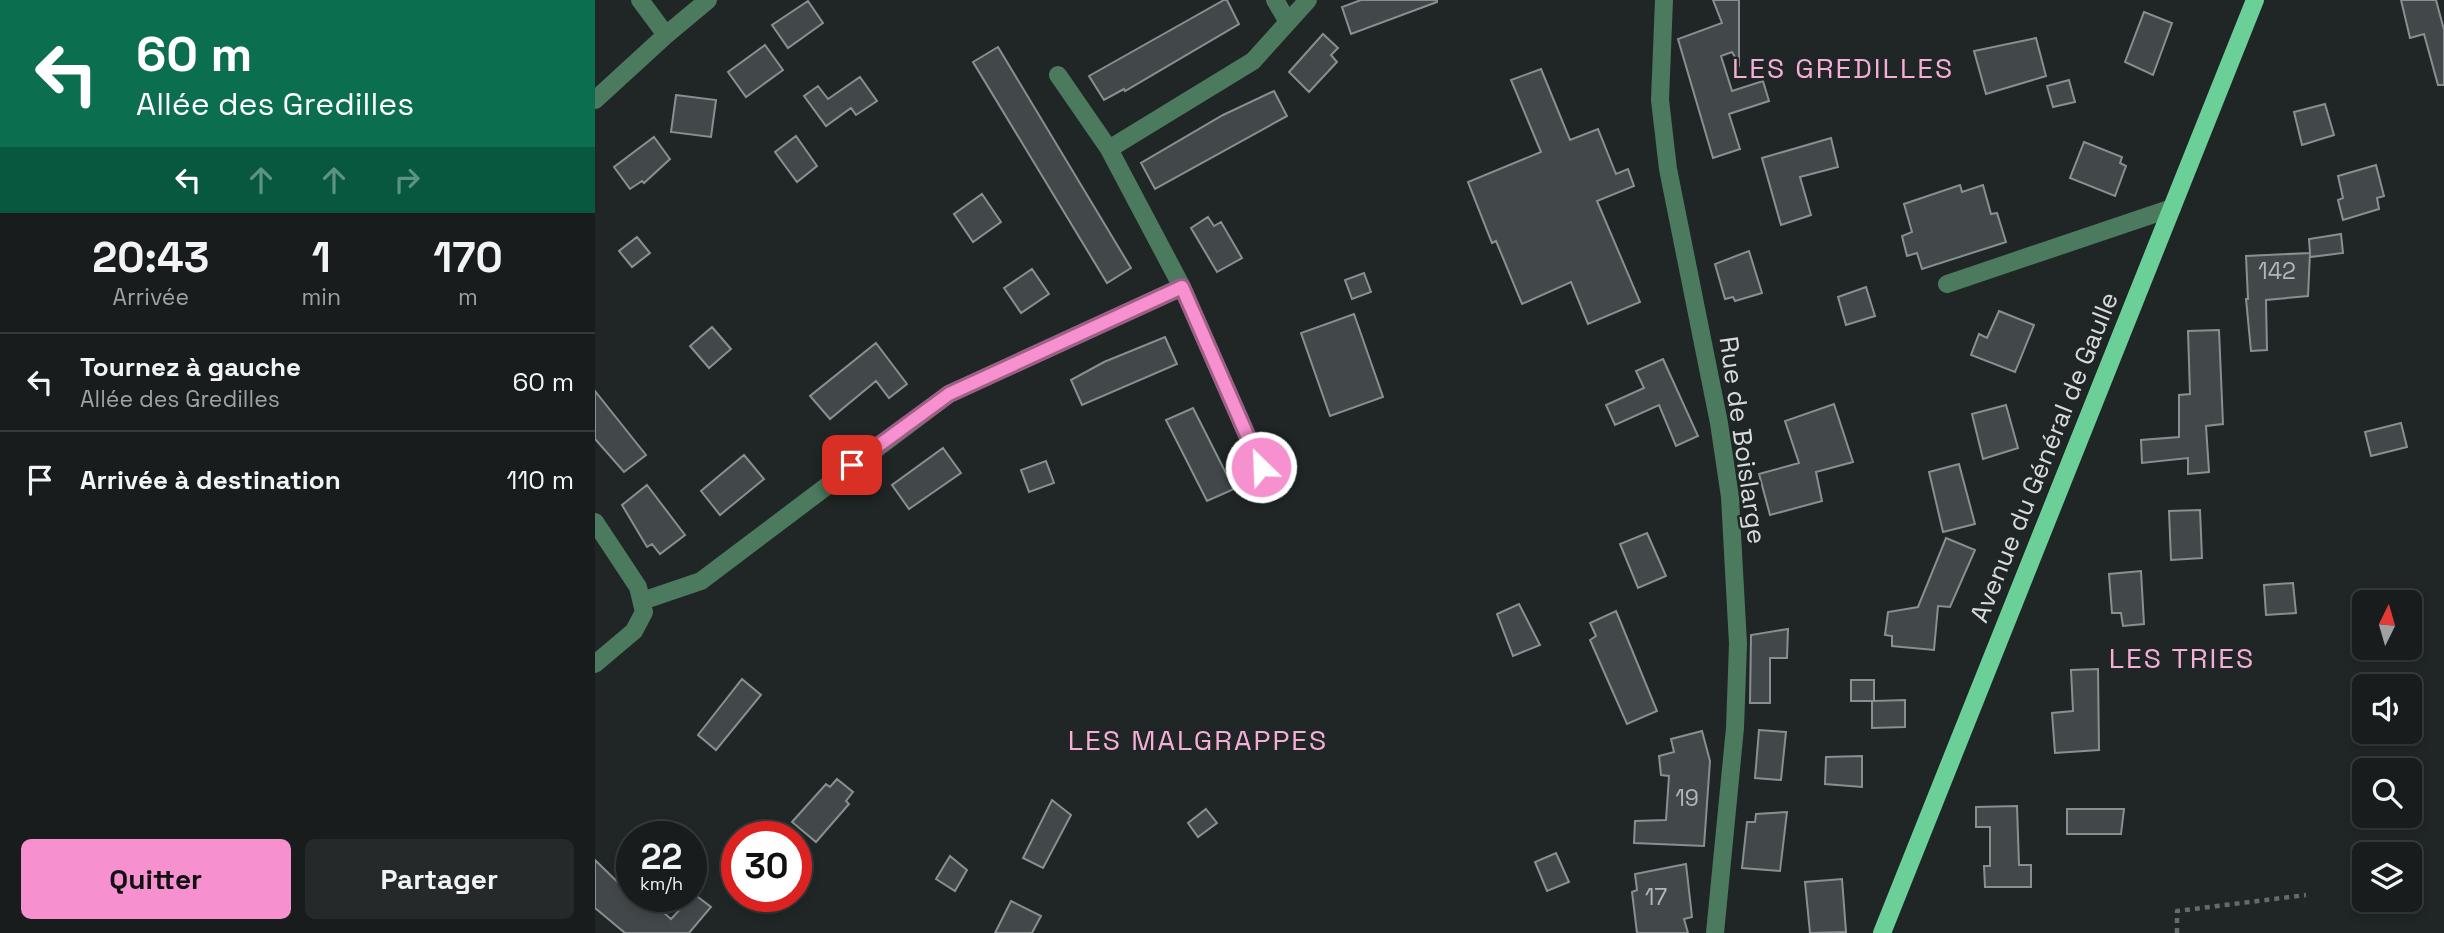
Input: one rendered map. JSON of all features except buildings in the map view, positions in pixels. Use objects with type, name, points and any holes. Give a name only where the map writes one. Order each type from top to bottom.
[{"type":"main road","name":"Avenue du Général de Gaulle","points":[[1882,933],[2255,0]]},
{"type":"street","points":[[640,0],[666,35]]},
{"type":"street","points":[[595,100],[708,0]]},
{"type":"street","points":[[1275,0],[1289,22]]},
{"type":"street","points":[[1109,149],[1253,61],[1308,0]]},
{"type":"street","name":"Rue de Boislarge","points":[[1664,0],[1660,100],[1668,169],[1719,423],[1730,497],[1738,644],[1735,728],[1715,933]]},
{"type":"street","points":[[1058,75],[1109,149],[1182,287],[1261,467]]},
{"type":"street","points":[[1948,284],[2172,208]]},
{"type":"street","points":[[642,601],[701,580],[949,394],[1182,287]]},
{"type":"street","points":[[595,522],[638,587],[644,612],[634,631],[595,664]]},
{"type":"path","points":[[2177,933],[2177,911],[2306,895]]},
{"type":"district","name":"LES GREDILLES","points":[[1843,68]]},
{"type":"district","name":"LES TRIES","points":[[2182,658]]},
{"type":"district","name":"LES MALGRAPPES","points":[[1198,740]]},
{"type":"route","points":[[852,465],[949,394],[1182,287],[1261,467]]}]
